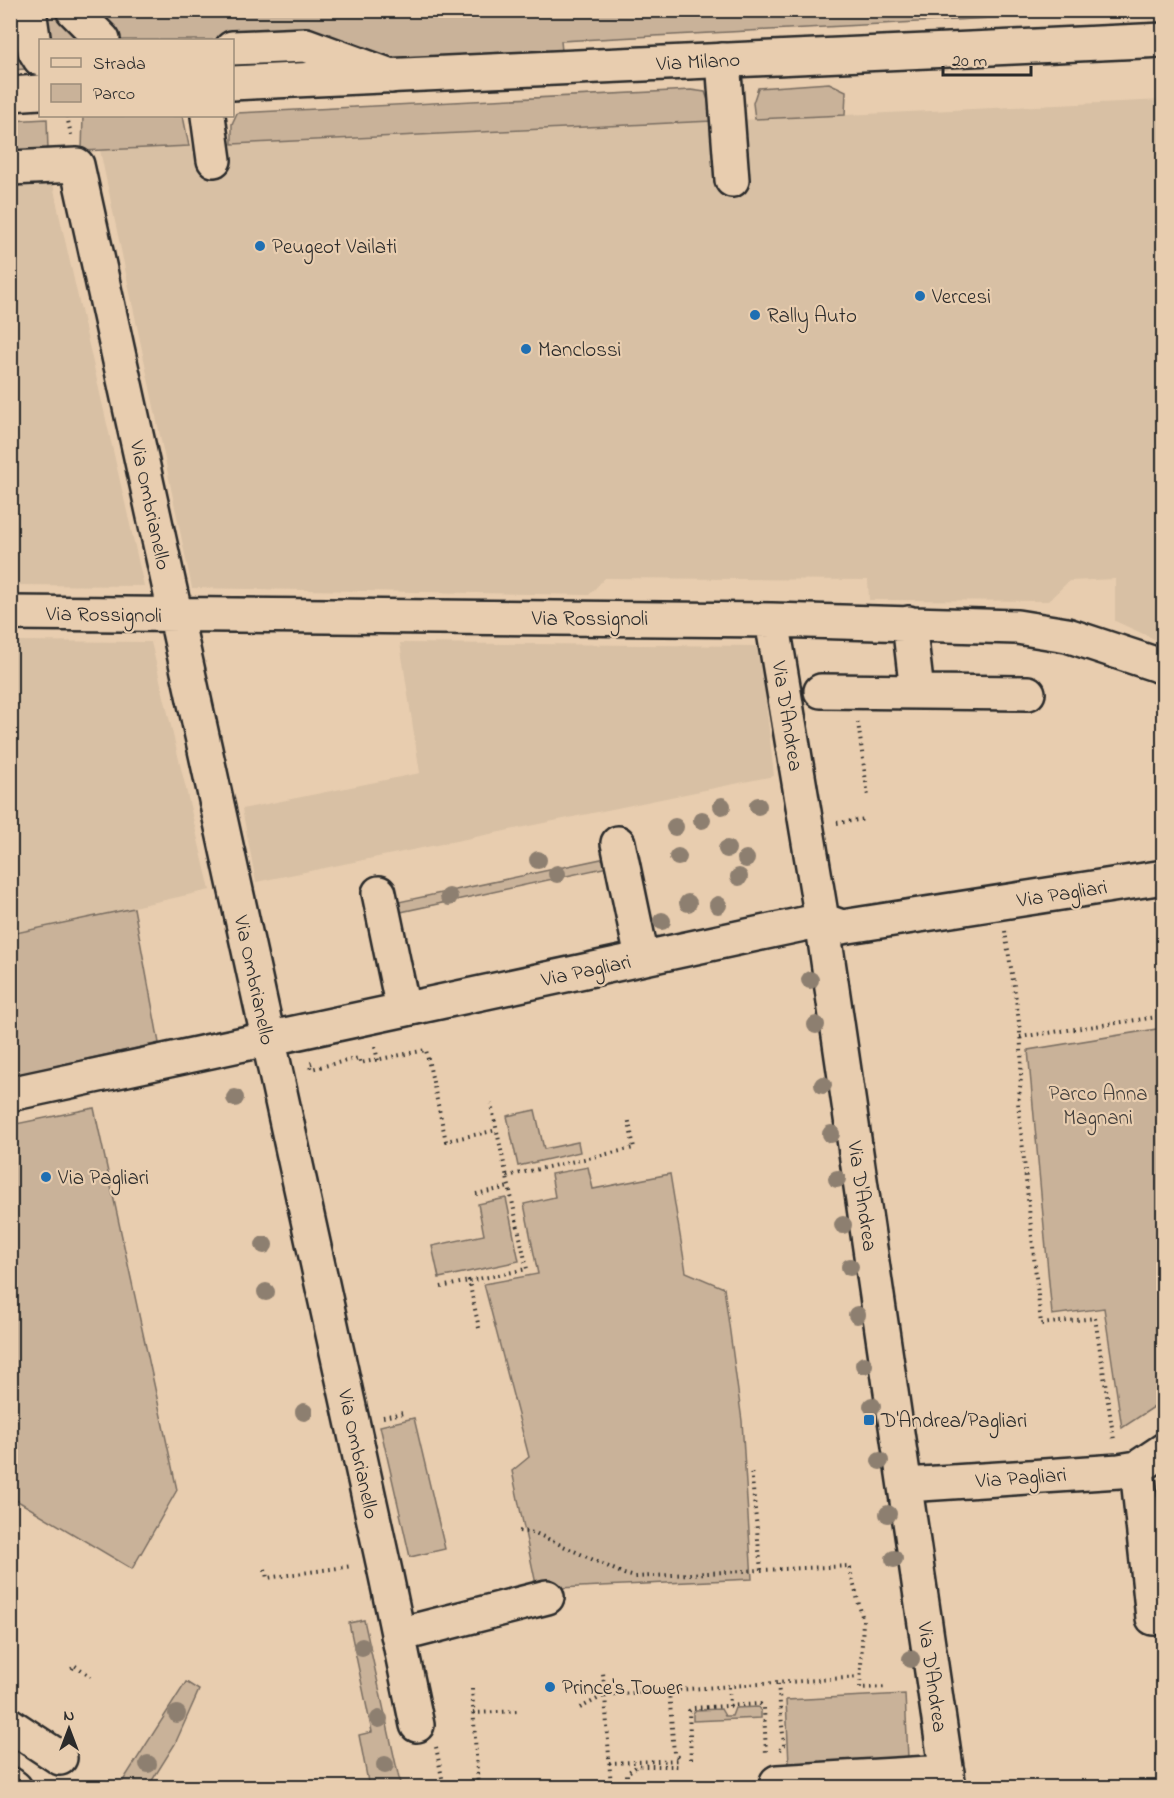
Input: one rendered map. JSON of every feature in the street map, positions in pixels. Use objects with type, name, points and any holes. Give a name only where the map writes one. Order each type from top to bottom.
[{"type":"street","points":[[10,28],[20,10]]},
{"type":"street","points":[[29,10],[35,51],[39,57]]},
{"type":"street","points":[[59,10],[66,39]]},
{"type":"street","points":[[73,10],[102,39]]},
{"type":"street","name":"Via Milano","points":[[234,83],[1164,40]]},
{"type":"street","points":[[234,48],[306,45],[391,75]]},
{"type":"street","points":[[723,60],[732,180]]},
{"type":"street","points":[[10,94],[39,92]]},
{"type":"street","points":[[208,117],[213,160]]},
{"type":"street","name":"Via Ombrianello","points":[[10,168],[77,165],[417,1725]]},
{"type":"street","name":"Via Rossignoli","points":[[10,613],[772,620],[1017,627],[1067,635],[1164,667]]},
{"type":"street","name":"Via D'Andrea","points":[[772,620],[822,920],[948,1780],[773,1764]]},
{"type":"street","points":[[909,623],[917,692]]},
{"type":"street","points":[[821,691],[1028,693]]},
{"type":"street","points":[[618,843],[642,958]]},
{"type":"street","name":"Via Pagliari","points":[[10,1094],[822,920],[842,927],[1164,877]]},
{"type":"street","points":[[379,892],[403,1009]]},
{"type":"street","name":"Via Pagliari","points":[[906,1485],[1128,1469],[1164,1450]]},
{"type":"street","points":[[1128,1469],[1153,1618]]},
{"type":"street","points":[[399,1635],[547,1597]]},
{"type":"street","points":[[10,1725],[60,1758]]},
{"type":"street","points":[[10,1785],[15,1788]]},
{"type":"path","points":[[854,691],[868,797]]},
{"type":"path","points":[[1001,903],[1020,1038],[1022,1081],[1018,1102],[1041,1324],[1095,1318],[1128,1469]]},
{"type":"path","points":[[1020,1038],[1164,1016]]},
{"type":"path","points":[[378,1061],[426,1050],[446,1141],[497,1130]]},
{"type":"path","points":[[441,1287],[527,1269],[491,1104]]},
{"type":"path","points":[[507,1176],[634,1148],[628,1117]]},
{"type":"path","points":[[476,1194],[509,1187]]},
{"type":"path","points":[[469,1281],[479,1328]]},
{"type":"path","points":[[379,1418],[403,1413]]},
{"type":"path","points":[[751,1469],[761,1570]]},
{"type":"path","points":[[519,1531],[535,1533],[624,1575],[635,1577],[849,1566],[863,1620],[860,1688],[888,1688]]},
{"type":"path","points":[[266,1569],[267,1578],[352,1566]]},
{"type":"path","points":[[72,1669],[74,1665],[91,1676]]},
{"type":"path","points":[[603,1673],[611,1788]]},
{"type":"path","points":[[580,1708],[605,1695],[859,1677]]},
{"type":"path","points":[[773,1764],[784,1745],[778,1684]]},
{"type":"path","points":[[729,1687],[730,1706]]},
{"type":"path","points":[[472,1689],[478,1788]]},
{"type":"path","points":[[609,1763],[680,1760],[674,1753],[669,1691]]},
{"type":"path","points":[[691,1759],[689,1711],[693,1708],[760,1704],[764,1708],[773,1764]]},
{"type":"path","points":[[473,1713],[519,1711]]},
{"type":"path","points":[[417,1725],[436,1744],[444,1788]]},
{"type":"path","points":[[627,1788],[627,1773],[637,1766],[681,1766]]},
{"type":"shaded area","points":[[1163,100],[1163,643],[1115,621],[1115,579],[1069,581],[1048,601],[869,600],[868,580],[605,578],[589,595],[192,588],[100,150]]},
{"type":"shaded area","points":[[53,184],[144,586],[11,585],[11,186]]},
{"type":"shaded area","points":[[11,641],[151,642],[210,890],[11,934]]},
{"type":"shaded area","points":[[400,643],[760,646],[774,776],[256,882],[242,809],[420,773]]},
{"type":"green space","points":[[11,11],[1123,11],[561,41],[562,51],[396,60],[234,39],[39,39],[39,68],[11,70]]},
{"type":"green space","points":[[829,83],[846,91],[845,115],[755,119],[753,103],[758,88]]},
{"type":"green space","points":[[691,90],[705,92],[711,108],[712,121],[232,144],[232,124],[237,113]]},
{"type":"green space","points":[[83,117],[183,117],[189,146],[82,151]]},
{"type":"green space","points":[[47,119],[48,150],[11,152],[10,121]]},
{"type":"green space","points":[[606,858],[608,867],[396,913],[394,903]]},
{"type":"green space","points":[[134,908],[159,1043],[11,1076],[11,934]]},
{"type":"green space","name":"Parco Anna Magnani","points":[[1163,1028],[1163,1401],[1122,1428],[1104,1308],[1052,1315],[1028,1050]]},
{"type":"green space","points":[[94,1108],[177,1490],[132,1569],[11,1497],[11,1125]]},
{"type":"green space","points":[[535,1110],[544,1149],[578,1142],[580,1152],[518,1166],[507,1116]]},
{"type":"green space","points":[[588,1167],[593,1189],[670,1174],[686,1272],[724,1288],[742,1421],[752,1579],[537,1589],[512,1471],[529,1457],[484,1284],[538,1274],[524,1204],[555,1197],[551,1174]]},
{"type":"green space","points":[[506,1198],[519,1261],[439,1278],[432,1246],[484,1235],[478,1204]]},
{"type":"green space","points":[[414,1418],[445,1549],[410,1557],[380,1426]]},
{"type":"green space","points":[[364,1620],[400,1783],[369,1787],[359,1735],[372,1732],[349,1623]]},
{"type":"green space","points":[[186,1682],[199,1690],[175,1744],[148,1787],[119,1787]]},
{"type":"green space","points":[[905,1694],[908,1758],[789,1764],[786,1700]]},
{"type":"green space","points":[[758,1707],[761,1711],[761,1718],[693,1721],[693,1713],[696,1710],[721,1709],[725,1716],[732,1716],[735,1708]]},
{"type":"place","name":"Peugeot Vailati","points":[[260,246]]},
{"type":"place","name":"Vercesi","points":[[920,296]]},
{"type":"place","name":"Rally Auto","points":[[755,315]]},
{"type":"place","name":"Manclossi","points":[[526,349]]},
{"type":"place","name":"Via Pagliari","points":[[46,1177]]},
{"type":"place","name":"D'Andrea/Pagliari","points":[[869,1420]]},
{"type":"place","name":"Prince's Tower","points":[[550,1687]]}]
